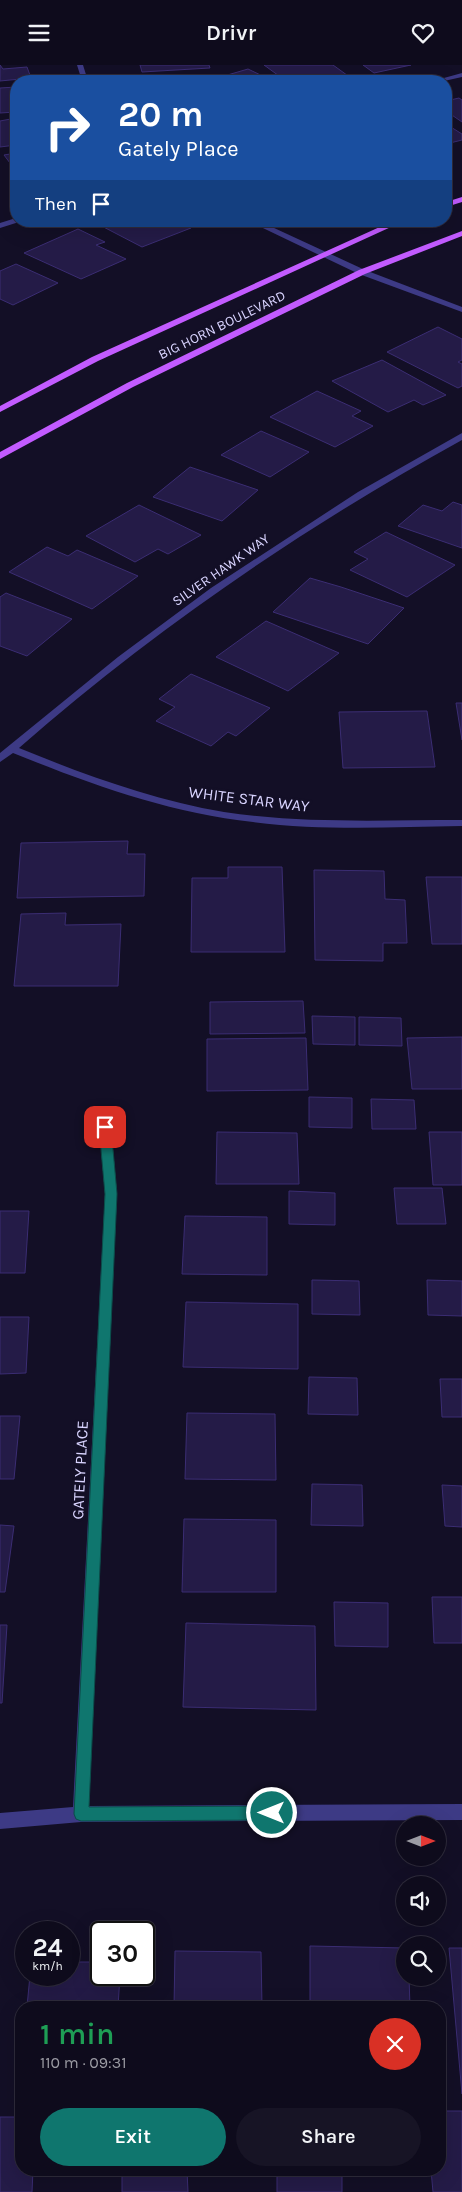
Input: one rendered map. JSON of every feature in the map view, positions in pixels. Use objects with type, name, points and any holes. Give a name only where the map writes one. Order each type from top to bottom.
[{"type":"main road","name":"BIG HORN BOULEVARD","points":[[0,409],[95,359],[386,227]]},
{"type":"main road","name":"BIG HORN BOULEVARD","points":[[0,456],[130,385],[362,272],[462,233]]},
{"type":"street","points":[[265,227],[362,272],[462,310]]},
{"type":"street","name":"SILVER HAWK WAY","points":[[0,759],[123,657],[228,579],[332,511],[462,436]]},
{"type":"street","name":"WHITE STAR WAY","points":[[12,749],[124,792],[178,806],[226,815],[301,823],[462,823]]},
{"type":"street","name":"GATELY PLACE","points":[[81,1814],[111,1194],[105,1127]]},
{"type":"street","points":[[0,1821],[81,1814],[462,1812]]},
{"type":"building","points":[[0,65],[3,69],[27,67],[30,75],[10,75],[10,80],[0,81]]},
{"type":"building","points":[[140,65],[209,65],[210,68],[142,72]]},
{"type":"building","points":[[264,65],[333,65],[347,75],[278,75]]},
{"type":"building","points":[[363,65],[411,65],[374,73]]},
{"type":"building","points":[[248,69],[260,75],[228,75]]},
{"type":"building","points":[[10,87],[10,112],[0,113],[0,88]]},
{"type":"building","points":[[459,98],[462,100],[462,122],[452,115],[452,100]]},
{"type":"building","points":[[10,119],[10,146],[0,147],[0,121]]},
{"type":"building","points":[[452,128],[462,134],[462,140],[452,142]]},
{"type":"building","points":[[10,154],[10,163],[4,155]]},
{"type":"building","points":[[104,227],[191,228],[142,247]]},
{"type":"building","points":[[78,229],[105,242],[96,245],[126,259],[81,279],[24,253]]},
{"type":"building","points":[[16,264],[58,283],[13,305],[0,299],[0,271]]},
{"type":"building","points":[[438,327],[462,339],[462,360],[458,362],[462,364],[462,386],[458,388],[387,352]]},
{"type":"building","points":[[382,360],[446,395],[423,405],[414,400],[388,412],[332,381]]},
{"type":"building","points":[[317,391],[361,411],[352,416],[373,426],[335,447],[270,417]]},
{"type":"building","points":[[261,431],[309,452],[270,477],[221,455]]},
{"type":"building","points":[[190,467],[258,490],[222,521],[153,497]]},
{"type":"building","points":[[453,502],[462,505],[462,548],[398,526],[423,505],[442,511]]},
{"type":"building","points":[[139,505],[201,535],[168,554],[158,549],[135,562],[86,536]]},
{"type":"building","points":[[386,532],[455,565],[407,597],[350,570],[368,559],[354,552]]},
{"type":"building","points":[[47,547],[68,556],[77,550],[138,576],[92,609],[9,572]]},
{"type":"building","points":[[310,578],[404,608],[368,644],[273,612]]},
{"type":"building","points":[[6,593],[72,619],[27,656],[0,646],[0,597]]},
{"type":"building","points":[[266,621],[339,653],[288,691],[216,657]]},
{"type":"building","points":[[191,674],[270,708],[236,736],[228,732],[211,746],[156,721],[175,707],[159,699]]},
{"type":"building","points":[[456,703],[462,703],[462,740]]},
{"type":"building","points":[[427,711],[435,767],[343,768],[339,712]]},
{"type":"building","points":[[128,841],[127,854],[145,854],[144,896],[17,898],[21,843]]},
{"type":"building","points":[[228,867],[282,867],[285,952],[191,952],[192,878],[228,878]]},
{"type":"building","points":[[314,870],[384,871],[385,899],[405,900],[407,943],[383,943],[383,961],[315,960]]},
{"type":"building","points":[[426,877],[462,877],[462,944],[432,944]]},
{"type":"building","points":[[66,913],[65,925],[121,924],[118,986],[14,986],[21,914]]},
{"type":"building","points":[[303,1001],[305,1033],[210,1034],[210,1002]]},
{"type":"building","points":[[312,1016],[355,1017],[355,1045],[313,1044]]},
{"type":"building","points":[[359,1017],[401,1018],[402,1046],[359,1045]]},
{"type":"building","points":[[462,1037],[462,1089],[412,1089],[407,1038]]},
{"type":"building","points":[[306,1038],[308,1090],[207,1091],[207,1039]]},
{"type":"building","points":[[309,1097],[352,1098],[352,1128],[309,1127]]},
{"type":"building","points":[[371,1099],[414,1100],[416,1129],[372,1129]]},
{"type":"building","points":[[217,1132],[297,1133],[299,1184],[216,1184]]},
{"type":"building","points":[[429,1132],[462,1132],[462,1185],[433,1185]]},
{"type":"building","points":[[394,1188],[442,1188],[446,1224],[397,1224]]},
{"type":"building","points":[[289,1191],[335,1193],[335,1225],[289,1224]]},
{"type":"building","points":[[0,1211],[29,1211],[25,1273],[0,1273]]},
{"type":"building","points":[[185,1216],[267,1217],[267,1275],[182,1274]]},
{"type":"building","points":[[312,1280],[359,1281],[360,1315],[312,1314]]},
{"type":"building","points":[[427,1280],[462,1281],[462,1316],[428,1315]]},
{"type":"building","points":[[186,1302],[298,1304],[298,1369],[183,1367]]},
{"type":"building","points":[[0,1317],[29,1317],[26,1373],[0,1374]]},
{"type":"building","points":[[309,1377],[357,1378],[358,1415],[308,1414]]},
{"type":"building","points":[[440,1379],[462,1379],[462,1417],[442,1417]]},
{"type":"building","points":[[187,1413],[275,1414],[276,1480],[185,1479]]},
{"type":"building","points":[[0,1416],[20,1416],[14,1479],[0,1479]]},
{"type":"building","points":[[312,1484],[362,1485],[363,1526],[311,1525]]},
{"type":"building","points":[[442,1485],[462,1486],[462,1527],[445,1526]]},
{"type":"building","points":[[184,1519],[276,1520],[276,1592],[182,1592]]},
{"type":"building","points":[[0,1525],[14,1526],[5,1592],[0,1592]]},
{"type":"building","points":[[432,1597],[462,1597],[462,1643],[434,1643]]},
{"type":"building","points":[[334,1602],[388,1603],[388,1647],[335,1646]]},
{"type":"building","points":[[186,1623],[315,1626],[316,1710],[183,1707]]},
{"type":"building","points":[[0,1625],[7,1625],[2,1703],[0,1703]]},
{"type":"building","points":[[310,1946],[396,1948],[396,1986],[409,1986],[410,2001],[310,2001]]},
{"type":"building","points":[[449,1948],[462,1948],[462,2094]]},
{"type":"building","points":[[175,1951],[261,1952],[262,2001],[174,2001]]},
{"type":"building","points":[[80,1962],[90,1962],[90,1986],[119,1986],[118,2001],[28,2001],[29,1986],[80,1986]]},
{"type":"building","points":[[446,2111],[462,2111],[462,2192],[433,2192],[432,2176],[446,2176]]},
{"type":"building","points":[[0,2117],[15,2117],[15,2176],[33,2176],[32,2192],[0,2192]]},
{"type":"building","points":[[122,2176],[187,2176],[188,2192],[122,2192]]},
{"type":"building","points":[[277,2176],[342,2176],[342,2192],[277,2192]]},
{"type":"route","points":[[105,1127],[111,1194],[81,1814],[272,1813]]}]
